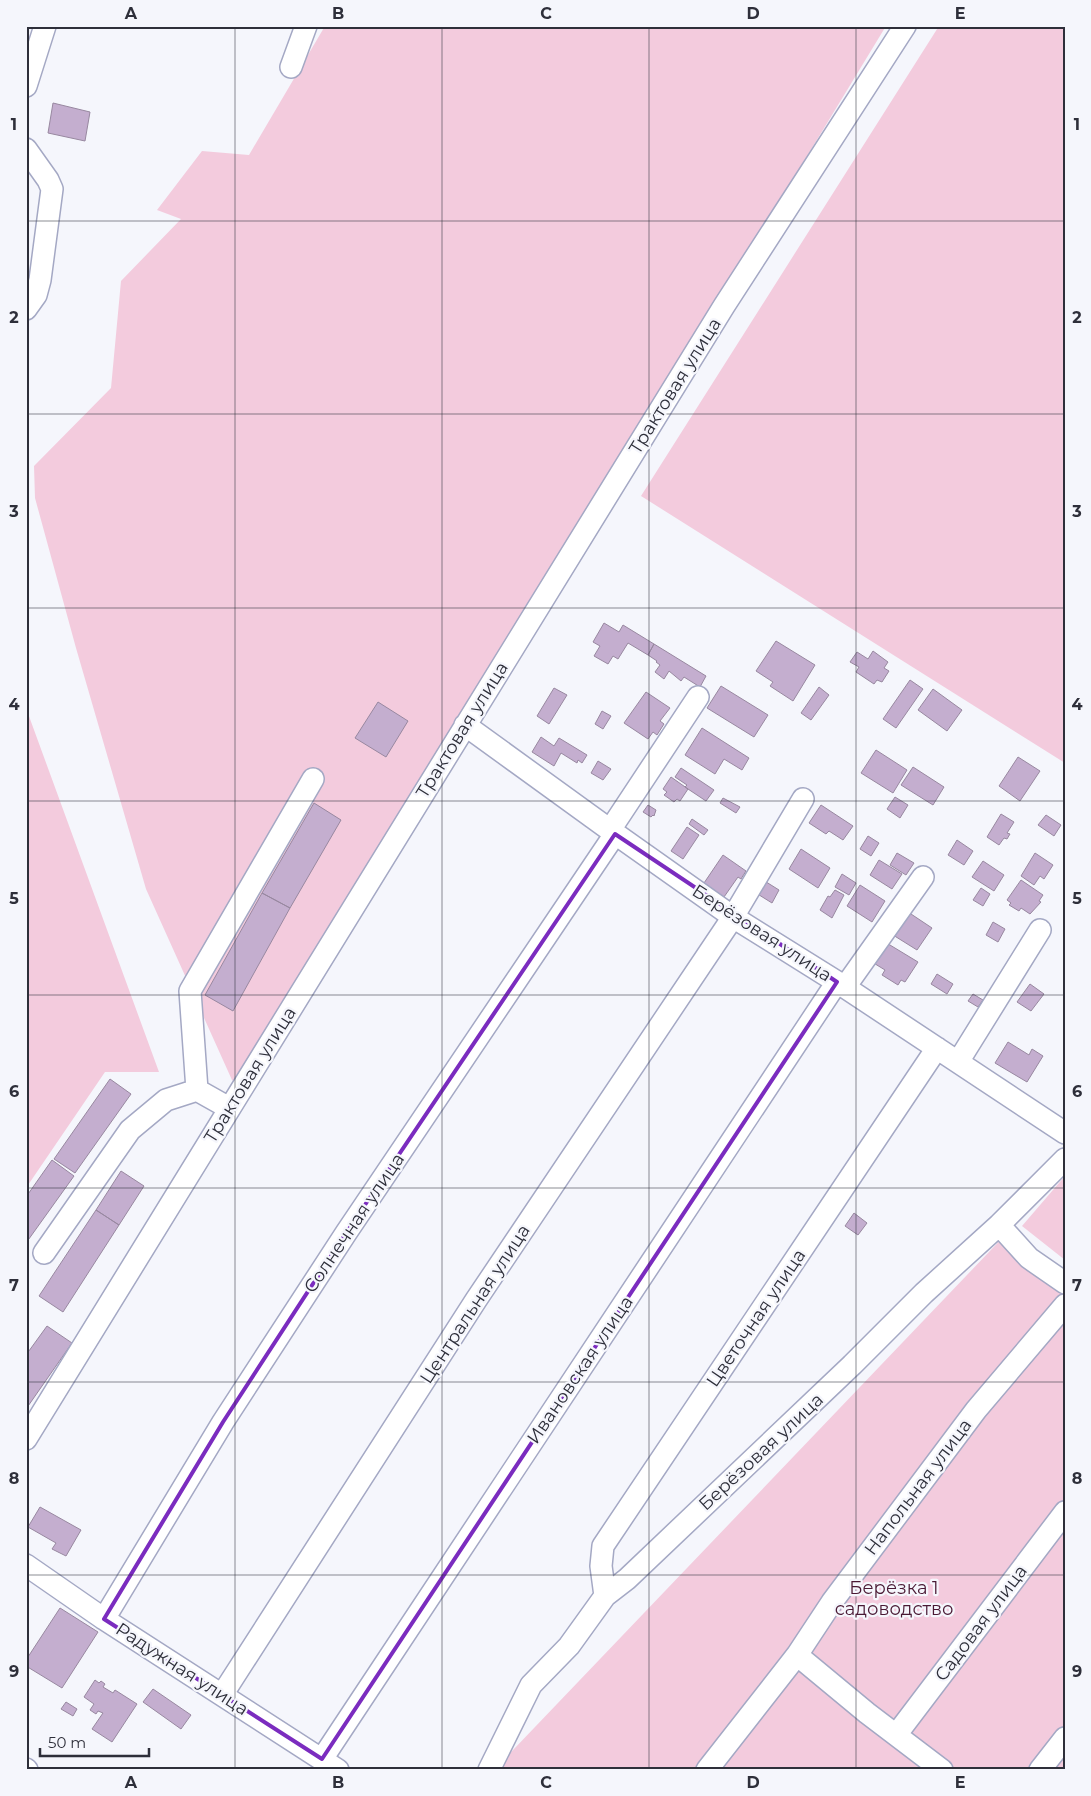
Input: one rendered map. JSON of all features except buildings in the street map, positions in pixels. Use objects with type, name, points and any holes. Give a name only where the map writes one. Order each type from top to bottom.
[{"type":"street","points":[[26,86],[44,26]]},
{"type":"street","points":[[291,67],[306,26]]},
{"type":"street","name":"Трактовая улица","points":[[26,1439],[724,306],[905,26]]},
{"type":"street","points":[[26,149],[48,180],[52,189],[40,280],[36,295],[26,309]]},
{"type":"street","name":"Солнечная улица","points":[[104,1619],[223,1422],[612,832],[698,697]]},
{"type":"street","name":"Берёзовая улица","points":[[465,725],[733,917],[841,984],[1065,1133]]},
{"type":"street","points":[[197,1090],[190,991],[313,779]]},
{"type":"street","name":"Центральная улица","points":[[222,1695],[476,1300],[733,917],[803,799]]},
{"type":"street","name":"Ивановская улица","points":[[330,1764],[841,984],[923,877]]},
{"type":"street","points":[[958,1062],[1040,930]]},
{"type":"street","name":"Цветочная улица","points":[[605,1596],[601,1566],[603,1546],[937,1048]]},
{"type":"street","points":[[44,1253],[130,1130],[166,1100],[197,1090],[230,1108]]},
{"type":"street","name":"Берёзовая улица","points":[[489,1770],[532,1685],[570,1646],[605,1596],[627,1579],[852,1365],[924,1293],[999,1225],[1065,1159]]},
{"type":"street","points":[[999,1225],[1029,1258],[1065,1283]]},
{"type":"street","name":"Напольная улица","points":[[707,1770],[797,1655],[832,1602],[976,1410],[1065,1305]]},
{"type":"street","name":"Садовая улица","points":[[896,1735],[1065,1512]]},
{"type":"street","name":"Радужная улица","points":[[26,1565],[104,1619],[330,1764]]},
{"type":"street","points":[[797,1655],[942,1770]]},
{"type":"street","points":[[1040,1770],[1065,1738]]},
{"type":"highlighted area","points":[[615,834],[837,982],[322,1759],[104,1619],[223,1422],[346,1233]]},
{"type":"green space","points":[[325,26],[886,26],[241,1089],[232,1080],[146,889],[76,648],[35,498],[34,466],[111,388],[121,281],[181,219],[157,210],[202,151],[249,155]]},
{"type":"green space","points":[[939,26],[1065,26],[1065,763],[641,496]]},
{"type":"green space","points":[[26,708],[159,1072],[105,1072],[26,1188]]},
{"type":"green space","points":[[1065,1176],[1065,1260],[1022,1226]]},
{"type":"green space","name":"Берёзка 1 садоводство","points":[[1010,1230],[1065,1272],[1065,1770],[494,1770]]}]
